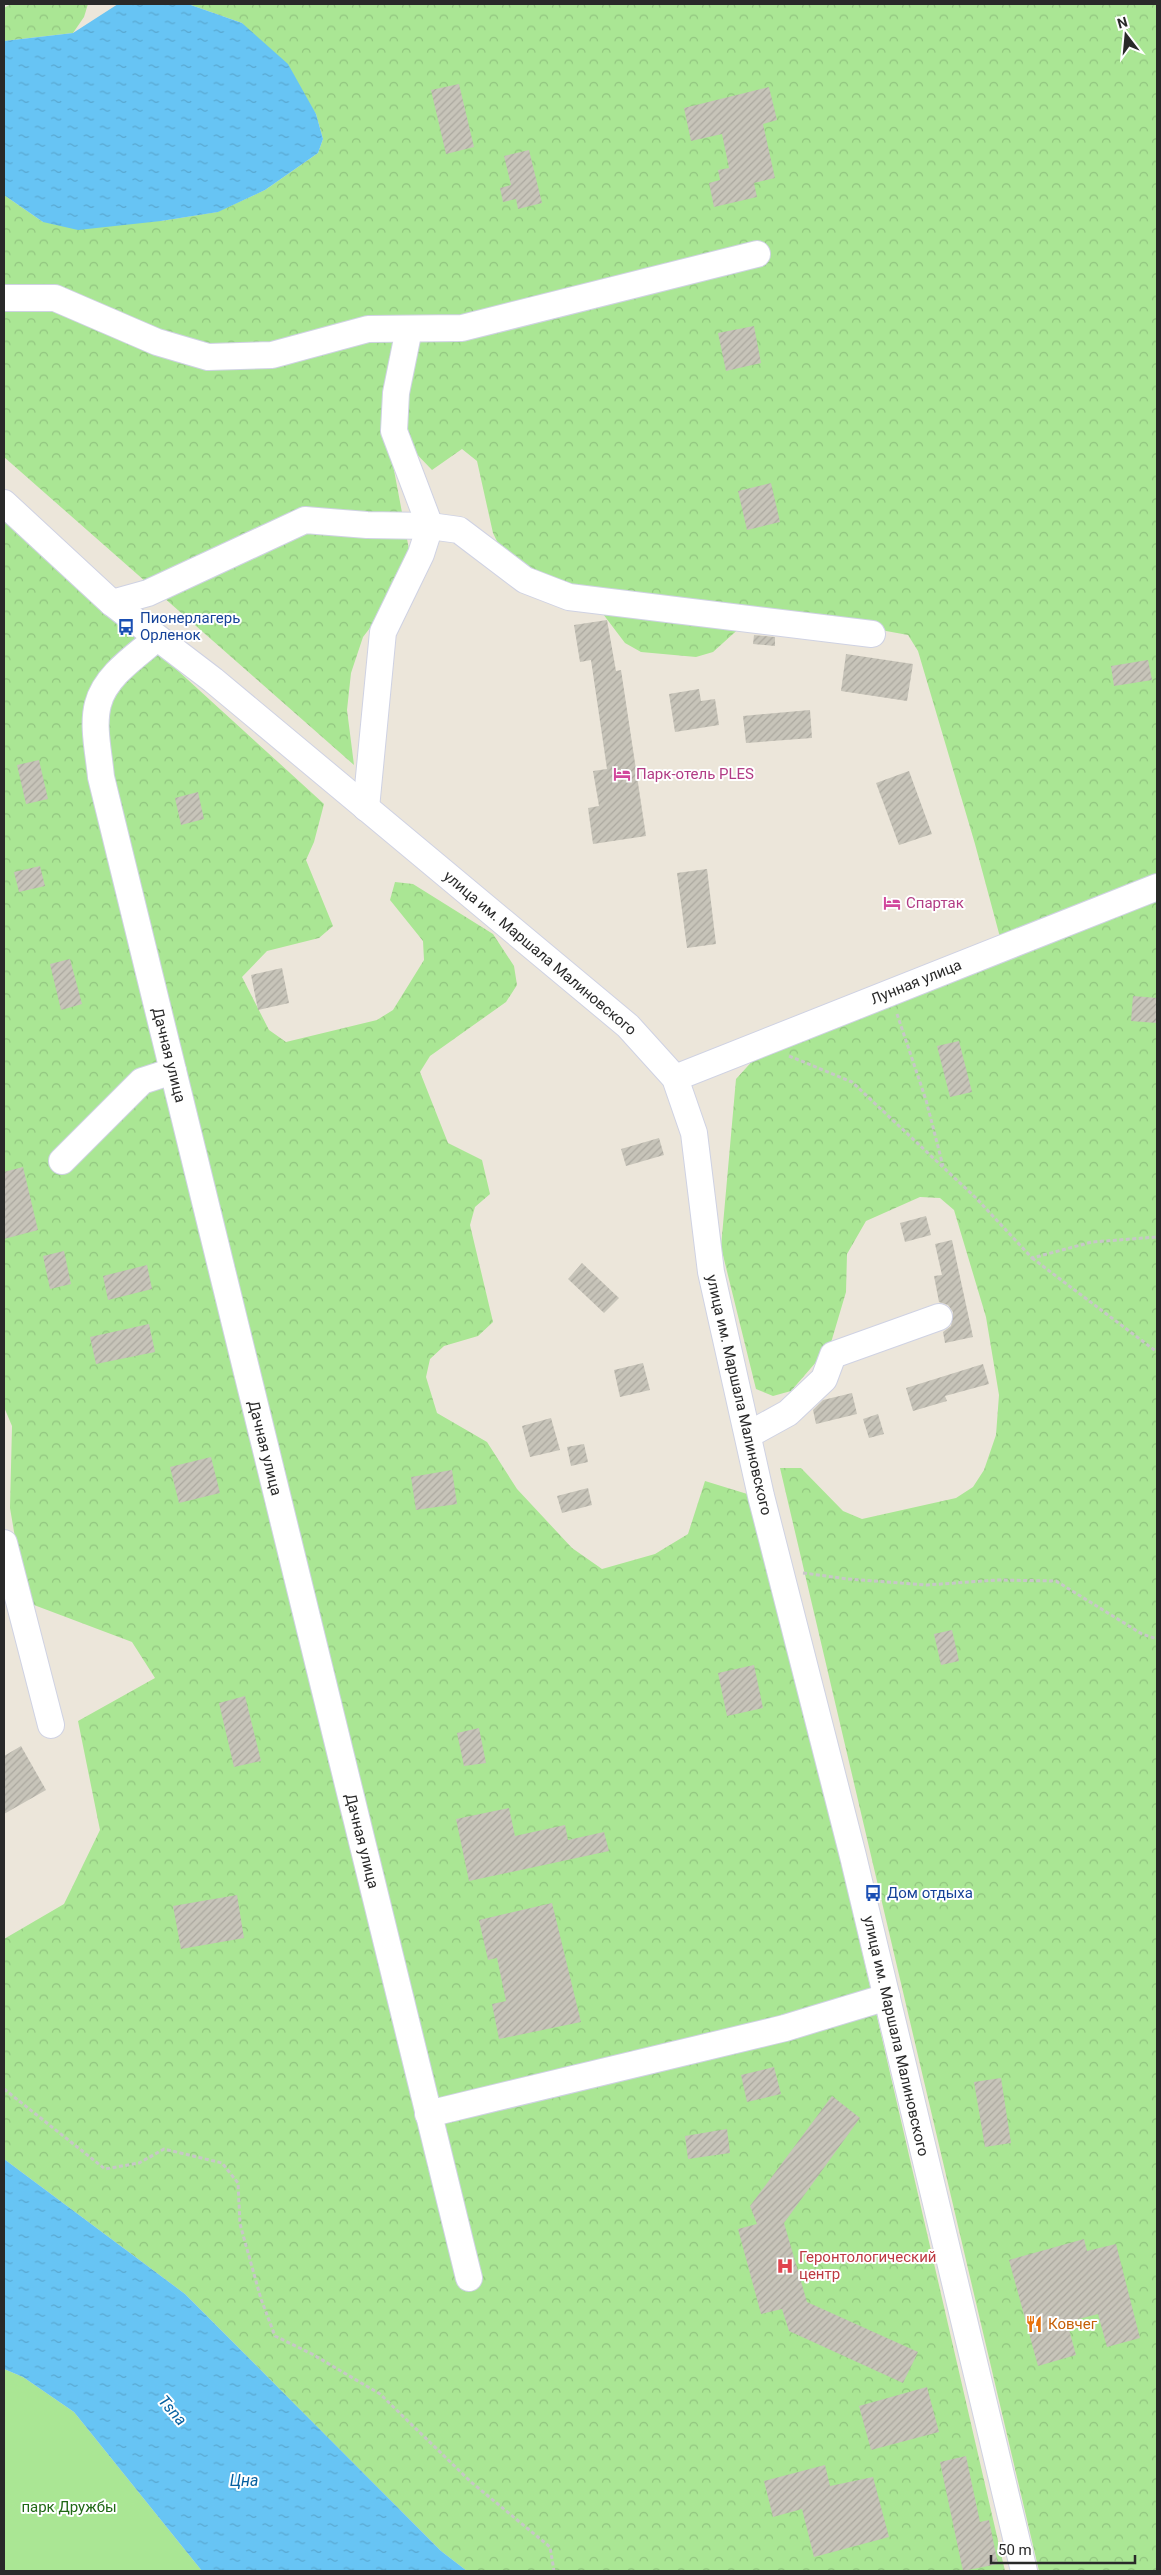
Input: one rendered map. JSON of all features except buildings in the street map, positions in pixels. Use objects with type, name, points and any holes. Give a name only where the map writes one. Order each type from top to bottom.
[{"type":"street","points":[[4,298],[55,298],[157,342],[208,357],[272,355],[368,329],[462,328],[757,254]]},
{"type":"street","points":[[366,808],[383,632],[421,554],[430,526],[394,431],[396,393],[409,329]]},
{"type":"street","name":"улица им. Маршала Малиновского","points":[[4,504],[112,603],[213,680],[628,1026],[675,1078],[694,1133],[711,1272],[748,1435],[887,1997],[1024,2571]]},
{"type":"street","points":[[112,603],[148,593],[305,520],[367,525],[430,526],[459,530],[525,580],[569,597],[872,634]]},
{"type":"street","name":"Дачная улица","points":[[157,638],[112,677],[98,703],[97,734],[101,777],[469,2278]]},
{"type":"street","name":"Лунная улица","points":[[675,1078],[1157,887]]},
{"type":"street","points":[[62,1161],[142,1081],[173,1071]]},
{"type":"street","points":[[748,1435],[788,1413],[824,1379],[833,1355],[939,1318]]},
{"type":"street","points":[[4,1543],[51,1725]]},
{"type":"street","points":[[428,2114],[785,2028],[887,1997]]},
{"type":"path","points":[[890,992],[926,1100],[943,1168]]},
{"type":"path","points":[[764,1042],[766,1046],[852,1082],[976,1198],[1032,1258],[1157,1352]]},
{"type":"path","points":[[1032,1258],[1092,1242],[1157,1237]]},
{"type":"path","points":[[780,1570],[848,1579],[926,1585],[996,1580],[1056,1581],[1142,1634],[1157,1639]]},
{"type":"path","points":[[4,2089],[105,2169],[139,2163],[164,2149],[222,2163],[238,2183],[240,2224],[261,2299],[275,2336],[312,2354],[380,2394],[471,2482],[550,2547],[554,2571]]},
{"type":"green space","points":[[11,4],[88,4],[84,17],[73,33],[4,41],[4,8]]},
{"type":"green space","points":[[188,4],[1157,4],[1157,2571],[1039,2571],[780,1468],[801,1468],[843,1511],[862,1519],[956,1498],[973,1487],[984,1470],[996,1435],[999,1395],[986,1317],[954,1210],[940,1198],[920,1197],[866,1221],[847,1254],[846,1292],[830,1346],[791,1391],[773,1396],[756,1389],[721,1247],[736,1079],[766,1046],[1004,952],[975,844],[918,651],[908,635],[771,610],[754,615],[713,652],[696,657],[641,652],[625,643],[603,614],[509,566],[493,533],[477,461],[462,449],[432,470],[407,444],[390,449],[411,560],[396,594],[363,637],[351,673],[347,710],[354,765],[4,457],[4,195],[43,222],[161,221],[217,212],[265,190],[318,153],[323,139],[316,114],[242,23]]},
{"type":"green space","points":[[4,512],[324,804],[314,842],[306,860],[333,926],[319,938],[267,951],[242,977],[269,1030],[286,1042],[377,1020],[393,1010],[424,960],[423,941],[390,900],[395,882],[413,884],[493,934],[514,966],[517,985],[506,1002],[430,1056],[420,1072],[448,1143],[482,1160],[490,1194],[475,1207],[470,1225],[493,1322],[478,1336],[444,1346],[430,1359],[426,1377],[437,1413],[487,1442],[517,1489],[572,1548],[602,1569],[655,1554],[688,1534],[705,1481],[757,1497],[1005,2571],[467,2571],[441,2551],[185,2294],[4,2159],[4,1939],[64,1904],[100,1830],[78,1721],[155,1678],[132,1642],[26,1602],[10,1508],[12,1426],[4,1407]]},
{"type":"green space","name":"парк Дружбы","points":[[4,2369],[23,2377],[74,2412],[202,2571],[4,2571]]},
{"type":"water","points":[[118,4],[188,4],[242,23],[288,64],[316,114],[323,139],[318,153],[265,190],[218,212],[161,221],[78,230],[43,222],[4,195],[4,41],[73,33]]},
{"type":"water","name":"Цна","points":[[4,2159],[185,2294],[441,2551],[467,2571],[202,2571],[74,2412],[23,2377],[4,2369]]},
{"type":"place","name":"Пионерлагерь Орленок","points":[[126,627]]},
{"type":"place","name":"Парк-отель PLES","points":[[622,774]]},
{"type":"place","name":"Спартак","points":[[892,903]]},
{"type":"place","name":"Дом отдыха","points":[[873,1893]]},
{"type":"place","name":"Геронтологический центр","points":[[785,2266]]},
{"type":"place","name":"Ковчег","points":[[1034,2324]]},
{"type":"water label","name":"Tsna","points":[[173,2410]]}]
